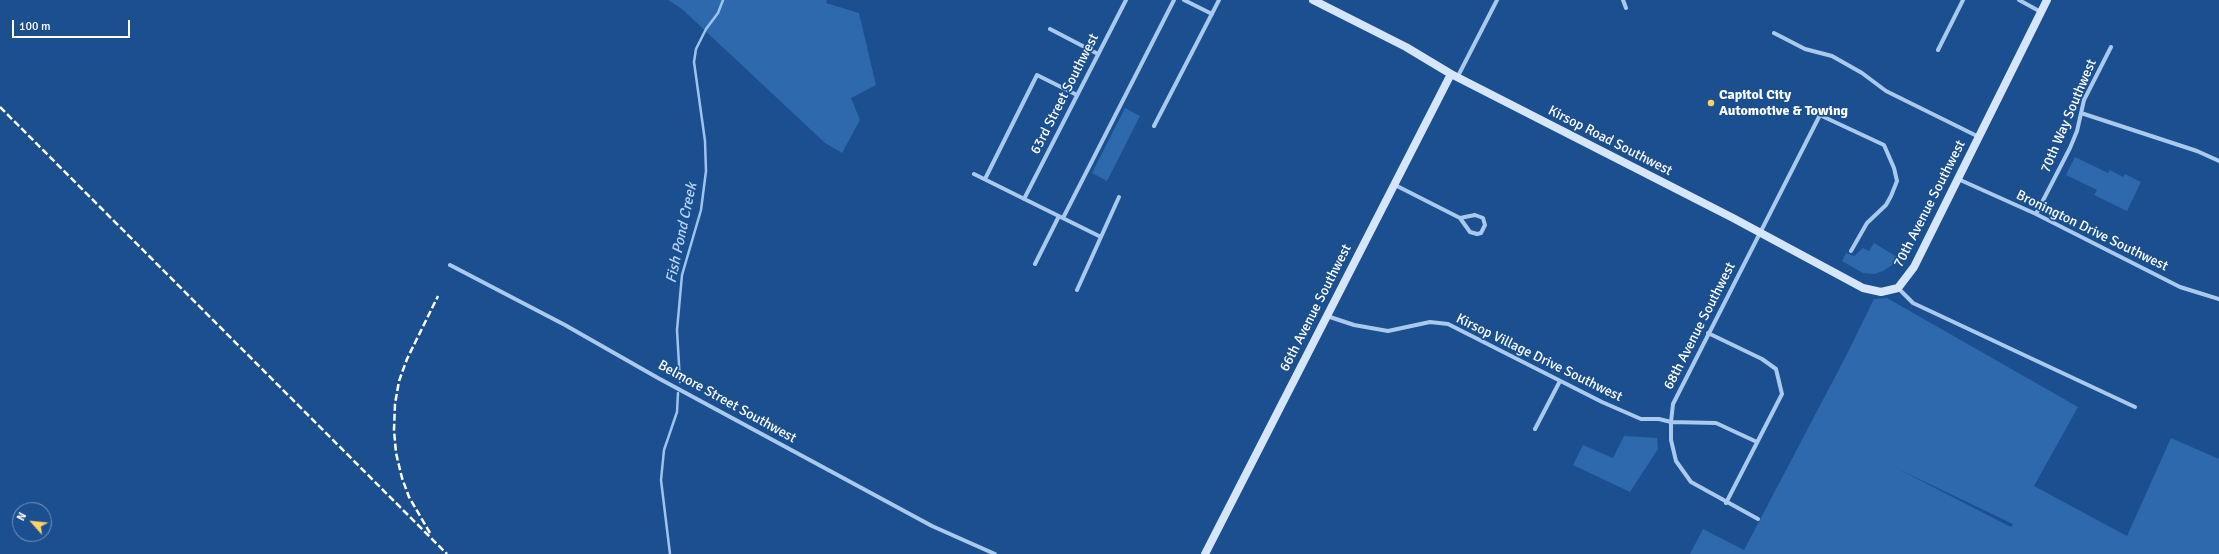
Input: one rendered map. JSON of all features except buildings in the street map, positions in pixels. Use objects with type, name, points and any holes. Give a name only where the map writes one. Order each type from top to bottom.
[{"type":"street","name":"63rd Street Southwest","points":[[1024,199],[1126,0]]},
{"type":"street","points":[[1035,264],[1174,0]]},
{"type":"street","points":[[1184,0],[1212,14]]},
{"type":"street","points":[[1154,126],[1219,0]]},
{"type":"street","name":"Kirsop Road Southwest","points":[[1313,0],[1406,47],[1454,76],[1760,232],[1872,292],[1888,292],[1898,288]]},
{"type":"street","name":"66th Avenue Southwest","points":[[1204,554],[1394,184],[1497,0]]},
{"type":"street","points":[[1623,0],[1626,8]]},
{"type":"street","points":[[1938,50],[1963,0]]},
{"type":"street","points":[[2018,0],[2041,12]]},
{"type":"street","name":"70th Avenue Southwest","points":[[2047,0],[1914,267],[1898,288],[1913,302],[2135,407]]},
{"type":"street","points":[[1050,29],[1098,54]]},
{"type":"street","points":[[1774,33],[1805,49],[1832,56],[1862,73],[1886,91],[1979,137]]},
{"type":"street","name":"70th Way Southwest","points":[[2036,214],[2070,148],[2084,100],[2111,47]]},
{"type":"street","points":[[984,179],[1037,76],[1077,95]]},
{"type":"street","points":[[1809,110],[1884,144],[1891,157],[1897,180],[1895,189],[1886,205],[1868,223],[1851,251]]},
{"type":"street","points":[[2081,112],[2197,151],[2219,161]]},
{"type":"street","name":"68th Avenue Southwest","points":[[1758,519],[1726,503],[1690,482],[1676,461],[1671,440],[1670,422],[1673,404],[1820,115]]},
{"type":"street","points":[[974,174],[1101,237]]},
{"type":"street","name":"Bronington Drive Southwest","points":[[1958,179],[2036,214],[2180,287],[2219,299]]},
{"type":"street","points":[[1394,184],[1460,218],[1470,232],[1477,234],[1484,229],[1485,221],[1480,215],[1460,218]]},
{"type":"street","points":[[1077,290],[1119,197]]},
{"type":"street","name":"Belmore Street Southwest","points":[[450,265],[566,325],[658,378],[932,526],[995,554]]},
{"type":"street","name":"Kirsop Village Drive Southwest","points":[[1327,316],[1354,325],[1388,331],[1430,322],[1448,324],[1560,381],[1641,419],[1659,419],[1670,422],[1716,423],[1757,442]]},
{"type":"street","points":[[1708,333],[1762,359],[1776,369],[1782,394],[1726,503]]},
{"type":"street","points":[[1535,429],[1560,381]]},
{"type":"shaded area","points":[[668,0],[827,0],[826,3],[859,13],[876,85],[851,98],[860,120],[842,153],[825,143],[682,9]]},
{"type":"shaded area","points":[[1125,108],[1140,116],[1107,181],[1092,173]]},
{"type":"shaded area","points":[[2075,157],[2108,173],[2110,170],[2123,177],[2125,174],[2141,182],[2127,211],[2094,195],[2097,190],[2066,175]]},
{"type":"shaded area","points":[[1874,243],[1897,257],[1892,265],[1883,271],[1874,274],[1863,273],[1842,261],[1846,253],[1854,256],[1863,248],[1869,251]]},
{"type":"shaded area","points":[[1887,298],[2078,407],[2034,486],[2127,536],[2171,438],[2219,459],[2219,554],[1690,554],[1703,529],[1744,550],[1846,356],[1874,299]],"holes":[[[1896,468],[2013,524],[2011,527]]]},
{"type":"shaded area","points":[[1624,436],[1657,438],[1658,449],[1630,492],[1573,465],[1583,445],[1613,458]]},
{"type":"waterway","name":"Fish Pond Creek","points":[[680,382],[677,330],[682,275],[701,210],[706,171],[705,141],[694,62],[696,49],[706,29],[718,13],[723,0]]},
{"type":"waterway","name":"Fish Pond Creek","points":[[670,554],[661,480],[664,450],[677,412],[678,393]]},
{"type":"railway","points":[[0,107],[447,554]]},
{"type":"railway","points":[[430,533],[409,497],[402,478],[396,453],[394,430],[395,404],[399,381],[407,359],[438,296]]},
{"type":"place","name":"Capitol City Automotive & Towing","points":[[1711,103]]}]
